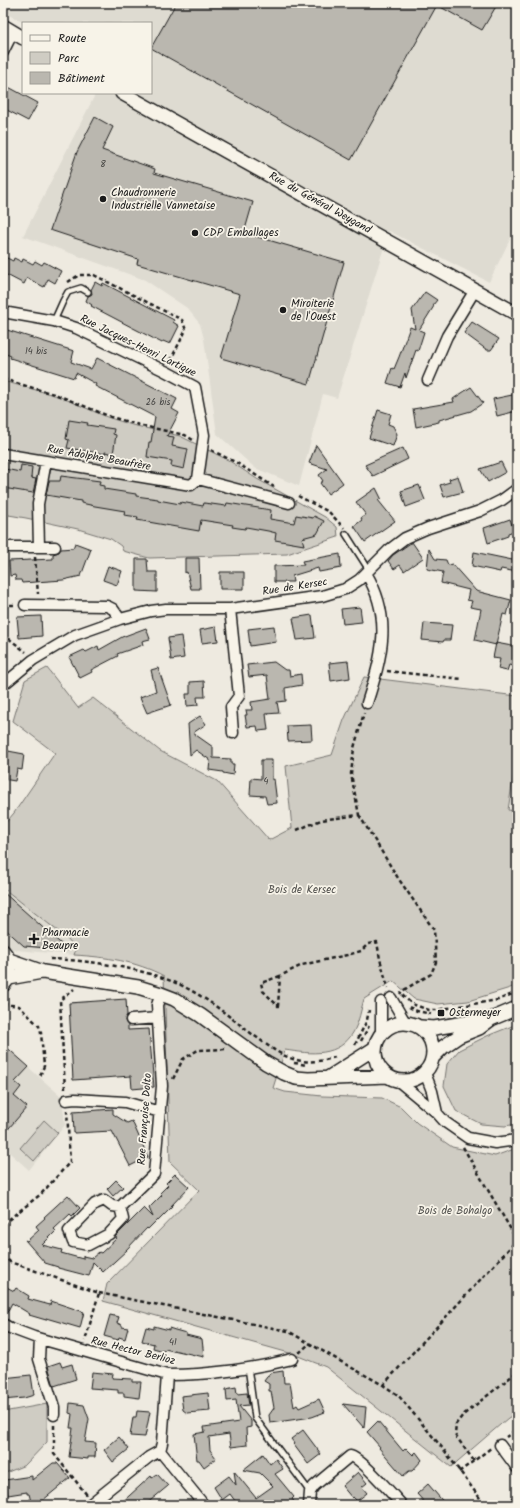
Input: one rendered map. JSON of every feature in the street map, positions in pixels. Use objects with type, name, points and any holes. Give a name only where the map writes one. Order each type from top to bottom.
[{"type":"street","points":[[3,52],[13,32]]},
{"type":"street","name":"Rue du Général Weygand","points":[[124,94],[517,314]]},
{"type":"street","points":[[428,380],[447,336],[475,290]]},
{"type":"street","name":"Rue Jacques-Henri Lartigue","points":[[3,312],[54,321],[76,328],[196,387],[204,435],[203,446],[194,482]]},
{"type":"street","name":"Rue Adolphe Beaufrère","points":[[3,454],[194,482],[289,504]]},
{"type":"street","points":[[36,547],[38,504],[46,461]]},
{"type":"street","name":"Rue de Kersec","points":[[3,685],[34,660],[75,635],[120,619],[159,609],[230,609],[292,601],[336,593],[352,585],[389,550],[405,538],[492,505],[517,489]]},
{"type":"street","points":[[3,547],[55,547]]},
{"type":"street","points":[[367,572],[380,603],[382,646],[378,670],[367,703]]},
{"type":"street","points":[[25,605],[106,606],[113,609],[120,619]]},
{"type":"street","points":[[230,609],[239,696],[231,708],[233,733]]},
{"type":"street","points":[[6,956],[45,967],[138,987],[174,999],[200,1014],[266,1063],[296,1078],[393,1078],[407,1081],[425,1073],[434,1057],[443,1047],[459,1036],[479,1028],[491,1019],[517,1008]]},
{"type":"street","points":[[6,956],[11,966],[6,982]]},
{"type":"street","points":[[6,982],[45,967]]},
{"type":"street","name":"Rue Françoise Dolto","points":[[120,1207],[154,1174],[162,1086],[157,1005],[161,994]]},
{"type":"street","points":[[395,998],[405,1022]]},
{"type":"street","points":[[376,1004],[381,1033]]},
{"type":"street","points":[[131,1020],[158,1018]]},
{"type":"street","points":[[421,1027],[434,1028],[491,1019]]},
{"type":"street","points":[[434,1057],[434,1048],[428,1033],[416,1024],[405,1022],[387,1028],[381,1033],[375,1048],[375,1056],[382,1071],[437,1112],[445,1122],[468,1138],[495,1143],[517,1140]]},
{"type":"street","points":[[328,1078],[375,1048]]},
{"type":"street","points":[[425,1073],[432,1091],[437,1112]]},
{"type":"street","points":[[66,1100],[75,1099],[125,1102],[160,1112]]},
{"type":"street","points":[[104,1200],[112,1206],[120,1207],[123,1219],[108,1234],[88,1245],[73,1242],[69,1231],[95,1204],[104,1200]]},
{"type":"street","name":"Rue Hector Berlioz","points":[[3,1324],[40,1339],[167,1375],[187,1375],[248,1367],[292,1359]]},
{"type":"street","points":[[40,1339],[39,1359],[54,1407],[54,1414]]},
{"type":"street","points":[[91,1503],[149,1457],[160,1451],[162,1443],[167,1375]]},
{"type":"street","points":[[499,1443],[517,1468]]},
{"type":"street","points":[[160,1451],[204,1505]]},
{"type":"street","points":[[309,1505],[310,1492],[314,1486],[350,1456],[354,1456],[402,1505]]},
{"type":"lane","points":[[54,321],[68,292],[81,288],[88,292]]},
{"type":"lane","points":[[346,534],[367,572]]},
{"type":"lane","points":[[248,1367],[255,1418],[310,1492]]},
{"type":"lane","points":[[509,1505],[517,1498]]},
{"type":"path","points":[[62,286],[79,276],[94,276],[182,320],[186,330],[165,371]]},
{"type":"path","points":[[3,379],[57,394],[112,417],[185,435],[236,463],[279,490]]},
{"type":"path","points":[[295,495],[329,512],[344,529],[346,534]]},
{"type":"path","points":[[36,547],[39,605]]},
{"type":"path","points":[[3,634],[24,650],[34,660]]},
{"type":"path","points":[[378,670],[462,679]]},
{"type":"path","points":[[367,703],[354,748],[352,774],[359,815],[398,878],[434,930],[436,962],[431,974],[402,991],[395,998]]},
{"type":"path","points":[[297,830],[321,820],[359,815]]},
{"type":"path","points":[[280,976],[278,1006],[263,990],[261,983],[280,976],[302,965],[361,951],[368,944],[378,942],[383,973],[395,998]]},
{"type":"path","points":[[265,1049],[204,1002],[171,985],[126,972],[64,963],[45,967],[47,959],[59,959],[127,968],[161,977],[191,990],[208,1001],[278,1053],[304,1061],[319,1061],[339,1055]]},
{"type":"path","points":[[395,998],[404,995],[412,1004],[429,1010],[436,1010],[498,1000],[517,992]]},
{"type":"path","points":[[476,1008],[496,1004],[517,996]]},
{"type":"path","points":[[395,998],[401,999],[405,1004],[417,1011],[437,1014]]},
{"type":"path","points":[[3,1004],[19,1006],[39,1026],[44,1066],[40,1076]]},
{"type":"path","points":[[350,1049],[356,1044],[367,1020],[369,1010],[376,1004]]},
{"type":"path","points":[[357,1048],[371,1024]]},
{"type":"path","points":[[172,1085],[173,1079],[183,1059],[198,1050],[227,1049]]},
{"type":"path","points":[[281,1058],[308,1065],[321,1065],[338,1060]]},
{"type":"path","points":[[383,1385],[517,1240],[462,1146]]},
{"type":"path","points":[[3,1255],[10,1262],[99,1293],[288,1331],[398,1395],[444,1450],[485,1505]]},
{"type":"path","points":[[82,1351],[99,1293]]},
{"type":"path","points":[[474,1461],[455,1435],[456,1424],[463,1415],[517,1372]]},
{"type":"path","points":[[54,1414],[54,1454],[91,1503]]},
{"type":"path","points":[[459,1472],[517,1429]]},
{"type":"shaded area","points":[[3,3],[517,3],[517,225],[489,282],[389,231],[337,398],[323,394],[299,486],[255,468],[217,434],[204,339],[200,324],[187,308],[145,280],[23,236],[95,94],[152,94],[152,22],[22,22],[3,12]]},
{"type":"shaded area","points":[[3,888],[68,939],[76,949],[74,955],[16,950],[3,947]]},
{"type":"shaded area","points":[[3,1045],[62,1097],[65,1125],[29,1170],[10,1153],[3,1161]]},
{"type":"green space","points":[[3,381],[58,396],[107,417],[132,425],[180,436],[228,460],[257,479],[325,517],[337,527],[338,537],[287,554],[149,558],[123,551],[121,546],[111,539],[78,529],[3,514]]},
{"type":"green space","points":[[47,668],[78,708],[93,698],[160,751],[217,781],[269,840],[292,828],[286,766],[332,755],[344,720],[364,677],[517,696],[517,754],[508,810],[517,811],[517,985],[468,1001],[438,1004],[414,999],[393,981],[364,999],[356,1027],[348,1040],[341,1046],[332,1050],[314,1053],[285,1050],[273,1088],[285,1092],[322,1096],[382,1098],[401,1107],[417,1123],[452,1147],[495,1156],[517,1148],[517,1413],[508,1418],[451,1467],[326,1367],[293,1354],[103,1301],[107,1284],[199,1190],[170,1162],[164,976],[131,963],[98,957],[74,955],[76,949],[68,939],[3,888],[3,826],[14,813],[55,753],[13,721],[25,680]]},
{"type":"green space","points":[[517,1024],[517,1124],[505,1126],[481,1124],[456,1111],[444,1086],[447,1064],[459,1050],[487,1036]]},
{"type":"green space","points":[[44,1120],[58,1133],[34,1161],[20,1148]]},
{"type":"green space","points":[[47,1404],[47,1442],[25,1465],[3,1474],[3,1412]]},
{"type":"building","points":[[176,3],[498,3],[482,30],[437,5],[351,160],[152,49]]},
{"type":"building","points":[[3,84],[38,103],[28,121],[3,108]]},
{"type":"building","points":[[95,117],[113,127],[102,150],[155,169],[154,173],[253,202],[244,233],[344,262],[309,384],[221,358],[240,294],[137,264],[138,259],[50,230],[77,152]]},
{"type":"building","points":[[3,256],[13,261],[14,258],[22,262],[23,259],[33,264],[35,261],[42,265],[44,262],[61,271],[55,283],[48,279],[44,287],[27,278],[24,284],[3,273]]},
{"type":"building","points":[[95,282],[102,286],[103,283],[174,320],[173,322],[179,326],[170,344],[163,341],[162,343],[91,306],[92,305],[86,301],[88,296],[92,294],[91,290]]},
{"type":"building","points":[[425,292],[437,300],[419,330],[424,332],[418,351],[416,350],[406,378],[405,373],[400,387],[387,383],[392,368],[394,369],[399,357],[410,327],[415,329],[412,310]]},
{"type":"building","points":[[472,322],[499,339],[491,350],[487,350],[464,333]]},
{"type":"building","points":[[7,330],[74,351],[71,362],[91,369],[97,358],[177,399],[172,409],[179,413],[167,436],[174,437],[172,446],[188,449],[184,469],[171,466],[172,461],[147,457],[155,417],[95,386],[96,384],[76,373],[74,378],[10,358],[11,356],[3,353],[3,343]]},
{"type":"building","points":[[471,387],[483,403],[471,411],[439,420],[439,422],[416,427],[413,409],[454,402],[453,399]]},
{"type":"building","points":[[517,394],[517,411],[497,416],[493,399]]},
{"type":"building","points":[[378,410],[391,414],[388,424],[393,426],[397,434],[393,446],[369,438]]},
{"type":"building","points":[[69,420],[88,423],[87,425],[114,429],[113,434],[116,435],[113,454],[67,448],[69,440],[66,439]]},
{"type":"building","points":[[316,445],[343,483],[328,494],[320,483],[323,481],[319,475],[327,469],[309,463]]},
{"type":"building","points":[[403,448],[408,459],[373,476],[365,465]]},
{"type":"building","points":[[501,462],[506,472],[488,482],[480,469]]},
{"type":"building","points":[[21,465],[32,467],[31,478],[36,479],[33,493],[3,488],[3,475],[5,469],[20,472]]},
{"type":"building","points":[[61,476],[100,481],[99,485],[104,486],[104,489],[136,494],[136,496],[180,504],[181,502],[203,506],[204,503],[226,506],[227,503],[271,510],[270,519],[294,523],[296,515],[313,518],[314,516],[324,521],[317,534],[302,538],[304,545],[275,540],[276,533],[268,531],[246,527],[245,529],[232,527],[233,525],[201,520],[199,531],[137,520],[138,517],[124,515],[125,511],[46,495],[49,481],[60,481]]},
{"type":"building","points":[[458,476],[463,492],[444,497],[440,485],[450,482],[449,479]]},
{"type":"building","points":[[419,485],[425,500],[406,507],[401,491]]},
{"type":"building","points":[[376,488],[381,498],[378,500],[395,521],[365,542],[354,526],[366,515],[356,502]]},
{"type":"building","points":[[510,519],[514,531],[508,533],[508,536],[488,543],[484,528]]},
{"type":"building","points":[[412,542],[423,558],[404,571],[400,565],[394,569],[388,561],[393,555]]},
{"type":"building","points":[[75,543],[91,549],[81,576],[63,580],[22,583],[21,580],[16,580],[15,575],[10,576],[9,561],[53,559],[53,554],[59,552],[61,549],[73,548]]},
{"type":"building","points":[[429,549],[435,559],[446,560],[448,565],[452,564],[476,591],[511,600],[507,615],[503,614],[496,645],[475,640],[481,609],[470,607],[472,601],[467,600],[469,590],[441,583],[443,572],[427,569]]},
{"type":"building","points":[[474,552],[517,561],[517,572],[501,569],[500,572],[472,566]]},
{"type":"building","points":[[340,554],[341,568],[319,572],[318,568],[292,576],[293,582],[274,582],[274,566],[304,565],[302,561]]},
{"type":"building","points":[[185,558],[199,558],[200,589],[191,589],[187,572],[185,573]]},
{"type":"building","points":[[136,559],[147,559],[148,572],[157,572],[157,592],[136,591]]},
{"type":"building","points":[[108,566],[122,571],[117,585],[103,580]]},
{"type":"building","points":[[220,572],[244,572],[244,589],[220,589]]},
{"type":"building","points":[[360,607],[362,622],[343,624],[341,609]]},
{"type":"building","points":[[312,615],[315,638],[297,640],[293,618]]},
{"type":"building","points":[[41,616],[42,636],[19,638],[17,617]]},
{"type":"building","points":[[424,623],[452,625],[450,640],[444,640],[443,642],[422,640]]},
{"type":"building","points":[[274,626],[276,642],[250,646],[248,629]]},
{"type":"building","points":[[216,627],[218,641],[202,643],[200,630]]},
{"type":"building","points":[[146,628],[150,639],[142,641],[143,645],[117,654],[118,656],[91,670],[92,672],[80,678],[69,657],[84,650],[86,652],[98,646],[99,650],[122,637]]},
{"type":"building","points":[[181,636],[184,658],[171,660],[168,638]]},
{"type":"building","points":[[496,643],[517,647],[517,667],[509,665],[507,671],[498,669],[500,659],[493,658]]},
{"type":"building","points":[[348,661],[350,678],[331,681],[329,663]]},
{"type":"building","points":[[274,662],[285,670],[289,670],[290,676],[301,674],[302,685],[285,688],[286,701],[277,702],[279,713],[266,714],[268,730],[258,731],[257,726],[247,727],[245,715],[247,715],[246,710],[252,710],[251,702],[270,699],[267,675],[249,677],[247,665]]},
{"type":"building","points":[[158,668],[171,705],[147,713],[140,697],[156,691],[151,670]]},
{"type":"building","points":[[204,681],[205,697],[197,697],[198,705],[187,706],[186,694],[190,694],[190,682]]},
{"type":"building","points":[[200,716],[206,724],[193,733],[213,747],[213,758],[231,759],[231,764],[234,764],[233,775],[209,770],[210,760],[196,750],[190,755],[188,724]]},
{"type":"building","points":[[311,725],[312,740],[288,741],[287,726]]},
{"type":"building","points":[[3,750],[24,754],[22,770],[17,769],[15,781],[3,779]]},
{"type":"building","points":[[261,760],[272,760],[272,780],[274,779],[277,803],[267,804],[265,796],[250,795],[251,778],[261,779]]},
{"type":"building","points":[[3,892],[68,950],[24,946],[3,927]]},
{"type":"building","points":[[126,999],[127,1015],[125,1021],[128,1025],[128,1030],[149,1029],[154,1087],[132,1089],[131,1076],[73,1080],[69,1003]]},
{"type":"building","points":[[3,1044],[29,1067],[15,1082],[21,1087],[14,1096],[27,1107],[3,1135]]},
{"type":"building","points":[[113,1109],[113,1114],[127,1123],[132,1121],[148,1157],[130,1166],[112,1131],[74,1133],[73,1112]]},
{"type":"building","points":[[175,1174],[189,1187],[158,1221],[157,1220],[148,1229],[147,1228],[127,1250],[103,1272],[93,1262],[89,1276],[45,1263],[25,1240],[27,1241],[39,1230],[36,1226],[68,1195],[80,1208],[72,1216],[70,1214],[54,1229],[56,1231],[42,1245],[62,1250],[61,1253],[83,1259],[83,1256],[92,1258],[99,1252],[101,1253],[117,1238],[115,1237],[144,1208],[153,1217],[149,1208],[162,1195],[160,1193],[168,1185],[166,1183]]},
{"type":"building","points":[[116,1180],[123,1187],[113,1196],[107,1189]]},
{"type":"building","points":[[3,1285],[14,1291],[16,1288],[29,1296],[28,1299],[50,1305],[51,1301],[84,1312],[80,1328],[46,1318],[46,1320],[29,1315],[30,1314],[12,1303],[3,1318]]},
{"type":"building","points":[[110,1315],[119,1317],[117,1323],[122,1325],[122,1327],[128,1328],[125,1339],[119,1337],[118,1340],[104,1336]]},
{"type":"building","points":[[154,1326],[169,1330],[169,1328],[186,1333],[186,1335],[202,1339],[204,1357],[173,1350],[165,1349],[164,1351],[153,1348],[154,1344],[142,1341],[146,1327],[154,1329]]},
{"type":"building","points":[[60,1362],[62,1367],[72,1364],[76,1379],[54,1386],[48,1366]]},
{"type":"building","points":[[283,1371],[284,1383],[290,1383],[294,1407],[297,1405],[299,1408],[319,1399],[325,1412],[312,1417],[270,1423],[269,1415],[274,1408],[271,1391],[269,1391],[269,1384],[264,1381],[270,1373]]},
{"type":"building","points":[[92,1372],[113,1374],[112,1378],[132,1379],[132,1382],[141,1382],[139,1398],[124,1396],[124,1393],[118,1393],[118,1390],[90,1388]]},
{"type":"building","points":[[31,1375],[34,1395],[24,1398],[3,1400],[3,1378]]},
{"type":"building","points":[[236,1387],[237,1394],[247,1393],[249,1405],[239,1406],[251,1421],[251,1427],[246,1428],[247,1445],[231,1447],[229,1434],[209,1437],[210,1450],[216,1458],[204,1467],[199,1460],[197,1460],[194,1434],[205,1432],[204,1427],[239,1422],[236,1400],[227,1401],[226,1389]]},
{"type":"building","points":[[208,1393],[210,1411],[187,1413],[183,1410],[181,1396]]},
{"type":"building","points":[[70,1403],[84,1405],[89,1419],[85,1442],[96,1443],[95,1457],[88,1457],[88,1459],[69,1457],[73,1428],[70,1428],[72,1414],[69,1413]]},
{"type":"building","points":[[343,1404],[366,1407],[364,1428]]},
{"type":"building","points":[[137,1411],[150,1412],[145,1437],[130,1436],[133,1417],[136,1417]]},
{"type":"building","points":[[378,1421],[403,1451],[406,1448],[413,1455],[416,1452],[422,1460],[412,1471],[409,1471],[403,1476],[367,1432]]},
{"type":"building","points":[[303,1430],[321,1454],[308,1464],[291,1439]]},
{"type":"building","points":[[119,1437],[129,1449],[113,1462],[104,1450]]},
{"type":"building","points":[[263,1454],[270,1464],[276,1459],[283,1469],[275,1474],[294,1497],[292,1499],[297,1505],[238,1505],[230,1494],[222,1500],[214,1487],[229,1476],[236,1485],[234,1471],[256,1498],[273,1486],[260,1473],[243,1470]]},
{"type":"building","points":[[53,1463],[57,1463],[70,1478],[37,1505],[32,1505],[27,1492],[8,1495],[5,1480],[32,1476],[32,1480]]},
{"type":"building","points":[[358,1472],[367,1483],[362,1487],[367,1493],[357,1501],[353,1497],[352,1498],[342,1486]]},
{"type":"building","points":[[157,1474],[168,1486],[145,1505],[119,1505],[151,1476],[152,1478]]},
{"type":"building","points":[[428,1484],[446,1505],[427,1505],[417,1494]]},
{"type":"place","name":"Chaudronnerie Industrielle Vannetaise","points":[[103,199]]},
{"type":"place","name":"CDP Emballages","points":[[195,233]]},
{"type":"place","name":"Miroiterie de l'Ouest","points":[[283,310]]},
{"type":"place","name":"Pharmacie Beaupre","points":[[34,939]]},
{"type":"place","name":"Ostermeyer","points":[[441,1013]]},
{"type":"park label","name":"Bois de Kersec","points":[[302,890]]},
{"type":"park label","name":"Bois de Bohalgo","points":[[455,1211]]}]
